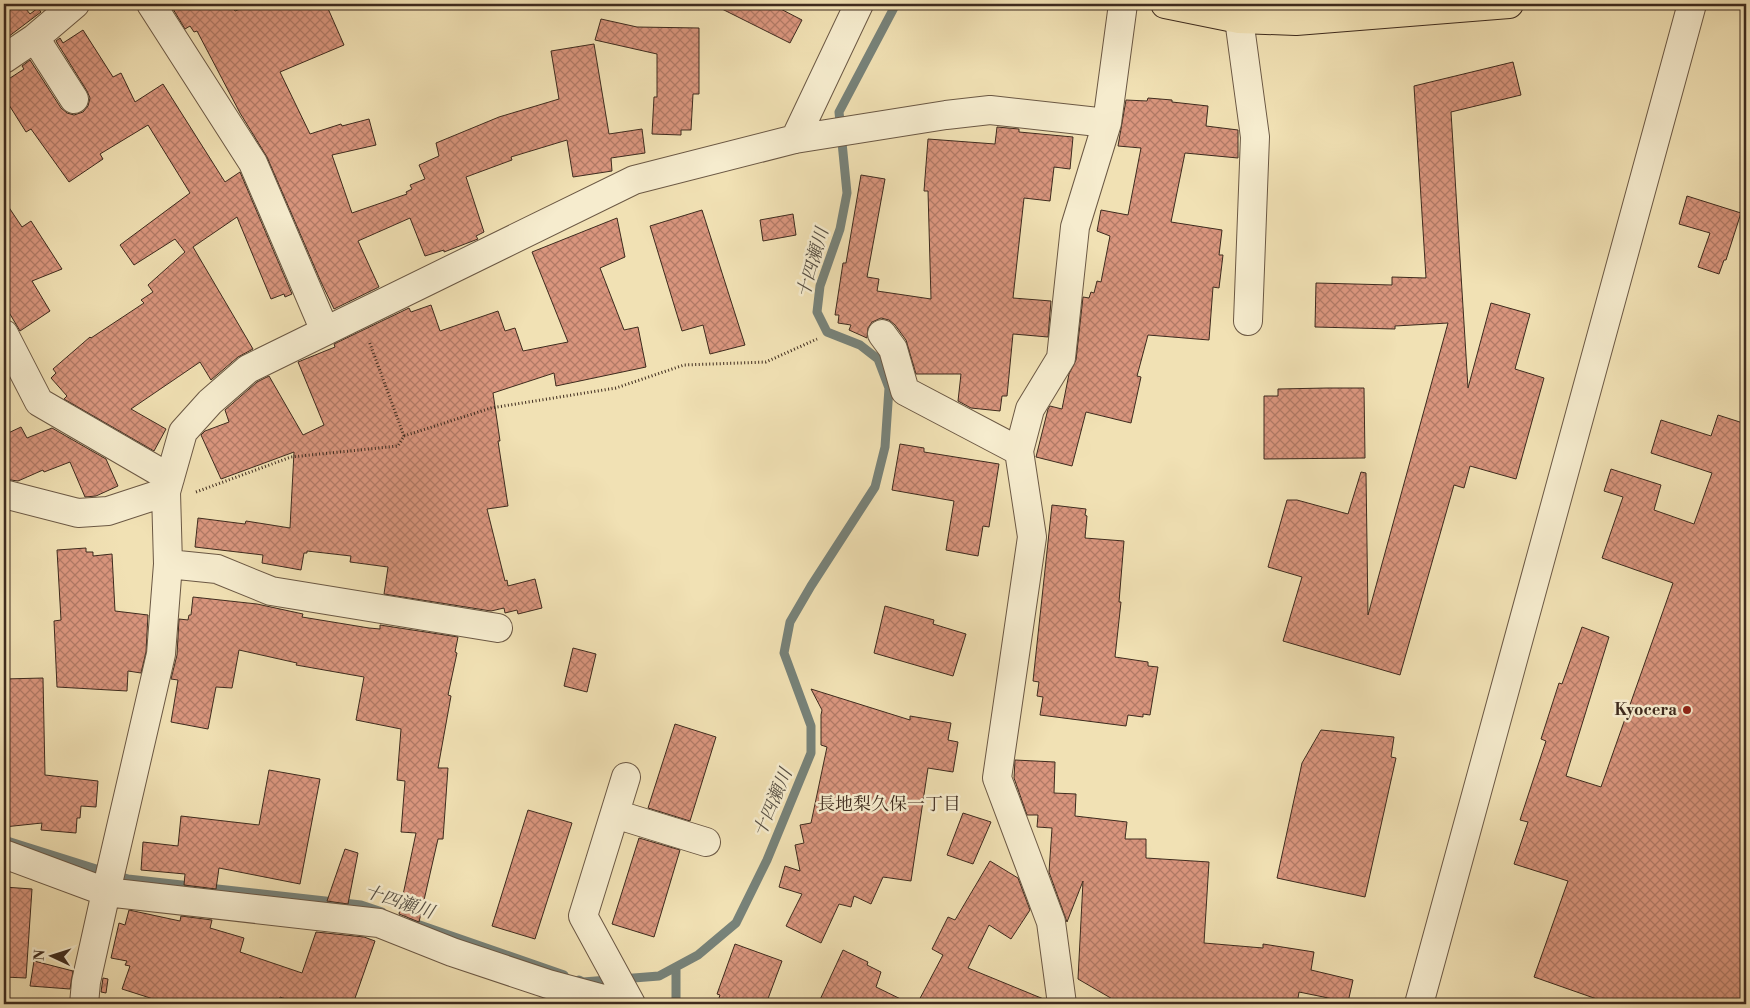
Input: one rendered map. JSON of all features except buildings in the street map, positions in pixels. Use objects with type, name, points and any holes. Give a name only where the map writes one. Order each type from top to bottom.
[{"type":"main road","points":[[1165,4],[1239,19],[1297,12],[1509,4]]},
{"type":"street","points":[[4,59],[35,38],[75,4]]},
{"type":"street","points":[[151,4],[253,163],[324,331]]},
{"type":"street","points":[[795,139],[859,4]]},
{"type":"street","points":[[1062,1004],[1051,922],[997,778],[1032,537],[1019,451],[1030,410],[1061,358],[1075,227],[1107,123],[1123,4]]},
{"type":"street","points":[[1419,1004],[1692,4]]},
{"type":"street","points":[[1239,19],[1255,136],[1248,321]]},
{"type":"street","points":[[35,38],[74,99]]},
{"type":"street","points":[[84,1004],[86,982],[161,654],[168,564],[168,485],[183,432],[210,402],[248,369],[634,180],[795,139],[946,115],[990,110],[1107,123]]},
{"type":"street","points":[[4,334],[40,402],[168,485]]},
{"type":"street","points":[[882,334],[894,350],[905,391],[1019,451]]},
{"type":"street","points":[[4,494],[78,513],[108,512],[168,485]]},
{"type":"street","points":[[168,564],[217,569],[271,591],[498,628]]},
{"type":"street","points":[[626,777],[583,916],[631,1004]]},
{"type":"street","points":[[615,814],[706,842]]},
{"type":"street","points":[[4,854],[106,892],[379,923],[460,955],[548,984],[622,1004]]},
{"type":"path","points":[[359,314],[404,436]]},
{"type":"path","points":[[168,485],[191,494],[291,458],[398,446],[404,436],[491,408],[616,388],[684,365],[766,362],[817,340]]},
{"type":"waterway","name":"十四瀬川","points":[[579,980],[583,982],[659,976],[698,955],[736,923],[767,860],[811,753],[811,726],[784,653],[790,622],[875,487],[885,447],[889,388],[878,359],[860,345],[827,332],[817,312],[820,286],[840,229],[847,193],[839,112],[896,4]]},
{"type":"waterway","name":"十四瀬川","points":[[4,840],[128,879],[361,905],[382,912]]},
{"type":"waterway","name":"十四瀬川","points":[[411,922],[564,975]]},
{"type":"waterway","points":[[676,967],[676,1004]]},
{"type":"place","name":"Kyocera","points":[[1687,710]]},
{"type":"district","name":"長地梨久保一丁目","points":[[889,804]]}]
